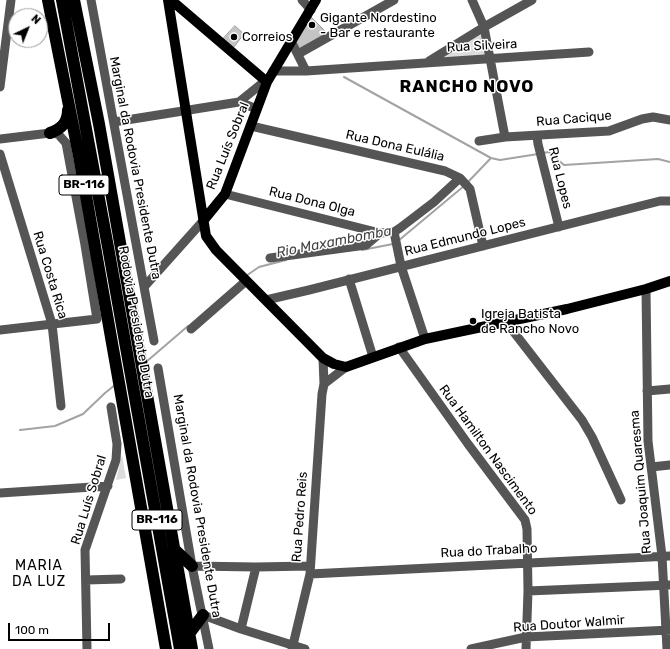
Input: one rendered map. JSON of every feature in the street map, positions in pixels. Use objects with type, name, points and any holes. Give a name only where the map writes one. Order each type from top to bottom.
[{"type":"highway","name":"BR-116","points":[[47,0],[80,163],[166,649]]},
{"type":"highway","name":"Rodovia Presidente Dutra","points":[[62,0],[180,649]]},
{"type":"highway","name":"Rodovia Presidente Dutra","points":[[74,0],[80,24],[192,649]]},
{"type":"highway","points":[[78,0],[80,24]]},
{"type":"highway","points":[[50,133],[58,129],[65,122],[68,113],[68,101]]},
{"type":"highway","points":[[174,549],[192,566]]},
{"type":"highway","points":[[189,634],[203,615]]},
{"type":"main road","points":[[168,0],[206,236],[238,272],[323,358],[334,364],[346,367],[425,339],[568,309],[646,289],[670,281]]},
{"type":"main road","points":[[171,0],[266,82]]},
{"type":"main road","name":"Rua Luís Sobral","points":[[203,220],[225,194],[266,82],[316,0]]},
{"type":"main road","points":[[200,197],[206,201],[210,201],[225,194]]},
{"type":"street","points":[[0,83],[11,0]]},
{"type":"street","name":"Marginal da Rodovia Presidente Dutra","points":[[91,0],[154,341]]},
{"type":"street","points":[[302,0],[311,10]]},
{"type":"street","points":[[298,54],[394,0]]},
{"type":"street","points":[[472,0],[484,27],[505,138]]},
{"type":"street","points":[[427,62],[532,0]]},
{"type":"street","points":[[291,41],[306,71]]},
{"type":"street","name":"Rua Silveira","points":[[273,71],[306,71],[589,52]]},
{"type":"street","points":[[114,122],[239,102],[266,82]]},
{"type":"street","points":[[239,102],[257,109]]},
{"type":"street","name":"Rua Cacique","points":[[479,141],[505,138],[537,140],[609,131],[642,119],[653,117],[670,120]]},
{"type":"street","name":"Rua Dona Eulália","points":[[251,126],[446,171],[461,179],[470,189],[483,246]]},
{"type":"street","points":[[0,138],[50,133],[59,135],[67,145],[97,319],[0,330]]},
{"type":"street","name":"Rua Lopes","points":[[537,140],[559,227]]},
{"type":"street","name":"Rua Costa Rica","points":[[0,154],[52,324],[61,406]]},
{"type":"street","points":[[425,339],[401,266],[395,239],[461,179]]},
{"type":"street","name":"Rua Dona Olga","points":[[225,194],[380,233],[395,239]]},
{"type":"street","name":"Rua Edmundo Lopes","points":[[266,300],[660,201],[670,202]]},
{"type":"street","name":"Rua Luís Sobral","points":[[144,287],[203,220]]},
{"type":"street","points":[[270,258],[366,244],[380,233]]},
{"type":"street","points":[[349,279],[373,357]]},
{"type":"street","points":[[191,329],[246,280]]},
{"type":"street","name":"Rua Joaquim Quaresma","points":[[646,289],[646,391],[648,441],[666,556],[668,630],[667,649]]},
{"type":"street","points":[[506,322],[582,420],[592,437],[621,500]]},
{"type":"street","name":"Rua Hamilton Nascimento","points":[[399,347],[468,444],[525,520],[527,529],[528,562],[526,649]]},
{"type":"street","name":"Rua Pedro Reis","points":[[293,647],[310,570],[324,384],[323,358]]},
{"type":"street","points":[[324,384],[346,367]]},
{"type":"street","name":"Marginal da Rodovia Presidente Dutra","points":[[158,368],[192,566],[209,649]]},
{"type":"street","points":[[646,391],[670,389]]},
{"type":"street","name":"Rua Luís Sobral","points":[[87,649],[86,546],[114,467],[117,450],[111,407]]},
{"type":"street","points":[[651,467],[670,465]]},
{"type":"street","points":[[0,493],[108,486]]},
{"type":"street","name":"Rua do Trabalho","points":[[192,566],[310,570],[666,556]]},
{"type":"street","points":[[241,629],[256,567]]},
{"type":"street","points":[[86,580],[121,579]]},
{"type":"street","points":[[528,591],[667,585]]},
{"type":"street","points":[[203,615],[293,647],[305,649]]},
{"type":"street","name":"Rua Doutor Walmir","points":[[471,649],[526,637],[668,630]]},
{"type":"shaded area","points":[[484,28],[490,56],[430,61]]},
{"type":"shaded area","points":[[122,455],[126,478],[116,480]]},
{"type":"building","name":"Gigante Nordestino - Bar e restaurante","points":[[310,16],[328,34],[299,51],[294,41]]},
{"type":"building","name":"Correios","points":[[235,26],[244,34],[233,48],[223,39]]},
{"type":"waterway","points":[[344,77],[491,158],[500,160],[538,154]]},
{"type":"waterway","name":"Rio Maxambomba","points":[[542,153],[549,152],[564,165],[658,159],[670,162]]},
{"type":"waterway","name":"Rio Maxambomba","points":[[467,183],[491,158]]},
{"type":"waterway","name":"Rio Maxambomba","points":[[398,241],[464,186]]},
{"type":"waterway","name":"Rio Maxambomba","points":[[362,250],[393,244]]},
{"type":"waterway","name":"Rio Maxambomba","points":[[246,276],[259,267],[286,260]]},
{"type":"waterway","name":"Rio Maxambomba","points":[[146,362],[188,326]]},
{"type":"waterway","name":"Rio Maxambomba","points":[[20,430],[55,426],[83,414],[115,385]]},
{"type":"place","name":"Gigante Nordestino - Bar e restaurante","points":[[312,25]]},
{"type":"place","name":"Correios","points":[[234,37]]},
{"type":"place","name":"Igreja Batista de Rancho Novo","points":[[473,321]]},
{"type":"district","name":"RANCHO NOVO","points":[[467,87]]},
{"type":"district","name":"MARIA DA LUZ","points":[[39,574]]}]
